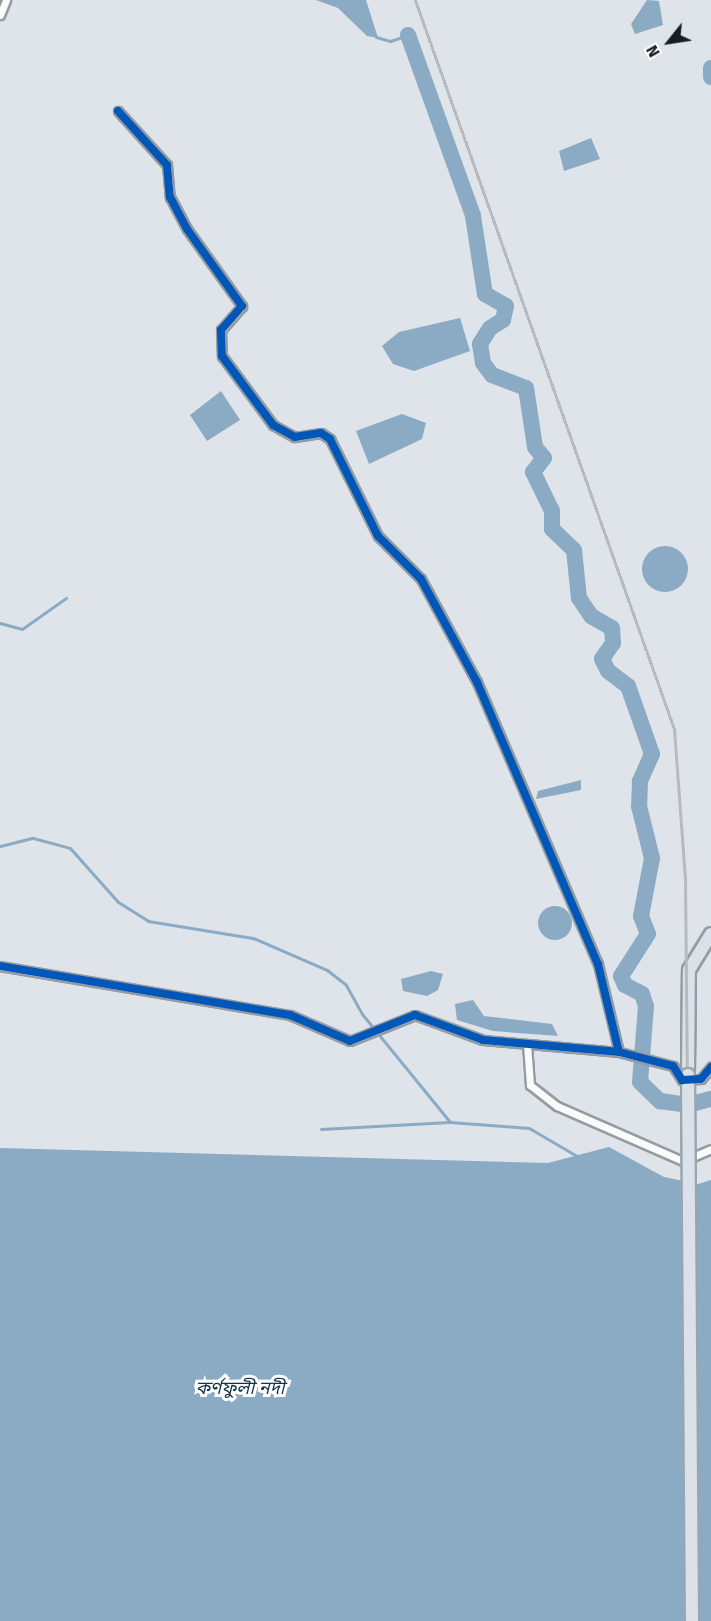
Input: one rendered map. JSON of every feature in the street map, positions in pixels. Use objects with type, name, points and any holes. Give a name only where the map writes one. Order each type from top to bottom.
[{"type":"highway","points":[[692,1621],[689,970],[711,934]]},
{"type":"street","points":[[0,15],[6,0]]},
{"type":"street","points":[[118,111],[167,165],[170,197],[181,218],[242,306],[221,330],[222,356],[273,425],[289,435],[321,433],[330,439],[378,536],[421,579],[477,681],[598,964],[619,1052]]},
{"type":"street","points":[[0,966],[290,1015],[338,1038],[366,1039],[383,1028],[415,1015],[471,1037],[619,1052],[655,1059],[673,1066],[682,1080],[690,1081],[711,1067]]},
{"type":"street","points":[[527,1044],[530,1085],[557,1106],[683,1161],[711,1149]]},
{"type":"water","points":[[316,0],[366,0],[378,38],[367,36],[338,8]]},
{"type":"water","points":[[647,0],[659,1],[663,25],[635,34],[631,24]]},
{"type":"water","points":[[591,138],[600,159],[564,171],[559,151]]},
{"type":"water","points":[[460,318],[470,351],[414,371],[393,364],[382,346],[399,332]]},
{"type":"water","points":[[221,391],[240,420],[207,441],[190,415]]},
{"type":"water","points":[[402,414],[426,423],[422,439],[369,464],[356,431]]},
{"type":"water","points":[[665,546],[681,553],[688,569],[681,585],[665,592],[649,585],[642,569],[649,553]]},
{"type":"water","points":[[581,780],[581,790],[536,799],[538,791]]},
{"type":"water","points":[[555,906],[567,911],[572,923],[567,935],[555,940],[543,935],[538,923],[543,911]]},
{"type":"water","points":[[431,971],[443,974],[438,990],[427,996],[403,991],[401,979]]},
{"type":"water","points":[[473,1000],[484,1016],[552,1024],[558,1036],[493,1031],[457,1020],[455,1004]]},
{"type":"water","name":"কর্ণফুলী নদী","points":[[609,1147],[664,1177],[698,1184],[711,1180],[711,1621],[0,1621],[0,1148],[548,1163]]},
{"type":"waterway","points":[[376,37],[390,41],[408,35]]},
{"type":"waterway","points":[[408,35],[473,216],[485,294],[506,306],[503,320],[490,328],[480,344],[483,363],[492,375],[526,388],[535,447],[544,458],[533,472],[552,511],[552,529],[574,550],[579,598],[591,616],[612,628],[613,643],[602,659],[608,671],[628,686],[652,754],[640,781],[639,806],[652,858],[641,916],[648,934],[621,976],[625,985],[642,994],[646,1006],[640,1082],[660,1101],[688,1105],[711,1099]]},
{"type":"waterway","points":[[711,68],[711,77]]},
{"type":"waterway","points":[[0,623],[22,629],[66,598]]},
{"type":"waterway","points":[[0,846],[33,838],[70,848],[118,902],[148,921],[253,938],[327,970],[346,985],[362,1014],[450,1122],[529,1128],[577,1156]]},
{"type":"waterway","points":[[321,1129],[450,1122]]},
{"type":"railway","points":[[415,0],[674,729],[685,878],[692,1621]]},
{"type":"cycle path","points":[[118,111],[167,165],[170,197],[187,229],[242,306],[221,330],[222,356],[273,425],[295,437],[321,433],[330,439],[378,536],[421,579],[477,682],[598,964],[619,1052],[673,1066],[682,1080],[701,1079],[711,1067]]},
{"type":"cycle path","points":[[0,966],[290,1015],[350,1041],[415,1015],[483,1040],[619,1052]]}]
